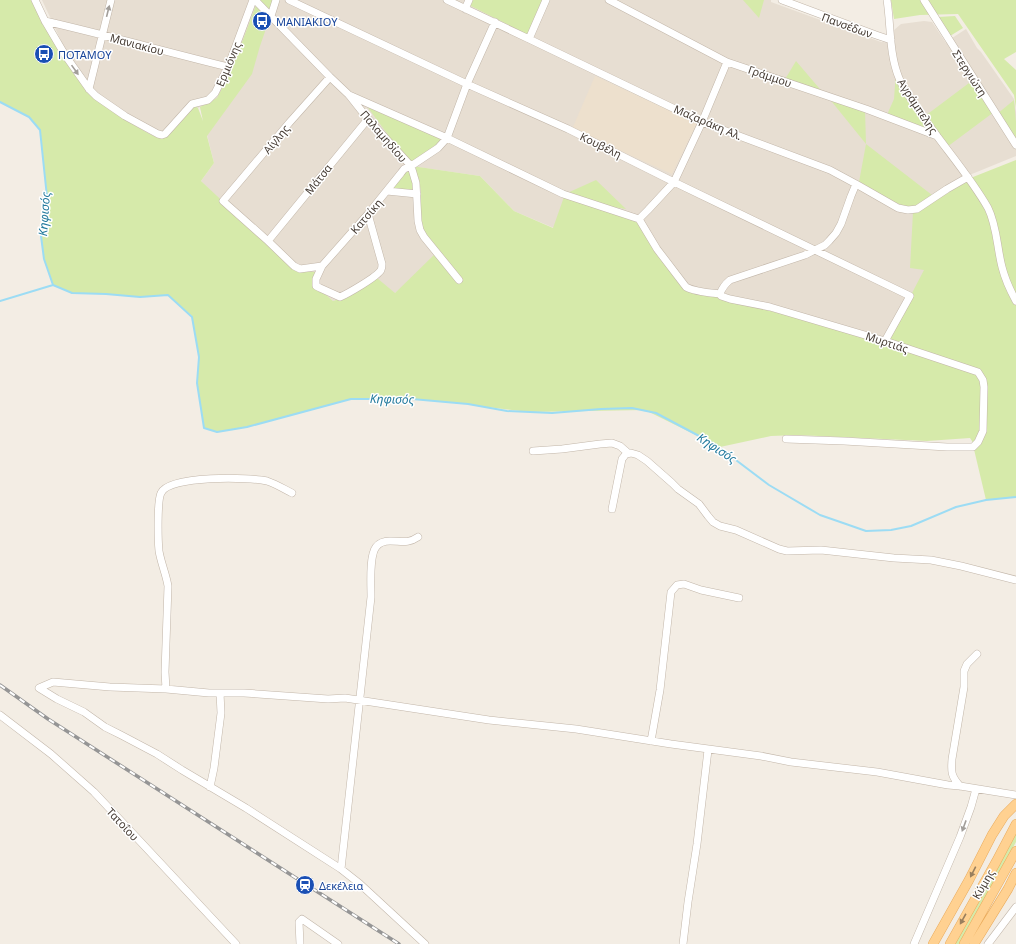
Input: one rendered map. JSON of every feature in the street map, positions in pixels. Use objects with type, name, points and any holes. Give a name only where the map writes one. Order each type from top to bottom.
[{"type":"main road","points":[[933,944],[992,835],[1004,816],[1016,804]]},
{"type":"main road","name":"Κύμης","points":[[950,944],[1016,824]]},
{"type":"main road","name":"Κύμης","points":[[964,944],[1016,851]]},
{"type":"main road","points":[[974,944],[1016,873]]},
{"type":"street","points":[[35,0],[45,21],[65,55],[89,90]]},
{"type":"street","points":[[89,90],[111,0]]},
{"type":"street","name":"Παλαμηδίου","points":[[254,0],[349,95],[368,119],[411,166],[438,148],[447,138],[467,84],[495,22]]},
{"type":"street","name":"Ερμιόνης","points":[[89,90],[130,119],[158,134],[165,134],[192,104],[211,98],[215,93],[228,67],[254,0]]},
{"type":"street","points":[[271,16],[276,0]]},
{"type":"street","name":"Κουβέλη","points":[[289,0],[467,84],[568,129],[910,296],[885,341]]},
{"type":"street","name":"Μαζαράκη Αλ.","points":[[447,0],[702,122],[830,170],[898,208],[912,210],[922,206],[968,177]]},
{"type":"street","points":[[465,8],[469,0]]},
{"type":"street","points":[[529,38],[546,0]]},
{"type":"street","name":"Γράμμου","points":[[609,0],[727,62],[866,109],[937,136]]},
{"type":"street","name":"Πανσέδων","points":[[782,0],[891,40]]},
{"type":"street","name":"Αγράμπελης","points":[[887,0],[896,71],[902,86],[982,198],[992,218],[1002,268],[1006,281],[1016,301]]},
{"type":"street","name":"Στεργιώτη","points":[[924,0],[1016,145]]},
{"type":"street","name":"Μανιακίου","points":[[45,21],[102,34],[228,67]]},
{"type":"street","points":[[349,95],[447,138],[563,194],[639,219],[674,182],[702,122],[727,62]]},
{"type":"street","name":"Αίγλης","points":[[268,241],[223,201],[330,77]]},
{"type":"street","name":"Μάτσα","points":[[268,241],[368,119]]},
{"type":"street","points":[[411,166],[416,183],[418,221],[420,230],[427,241],[459,280]]},
{"type":"street","name":"Κατσίκη","points":[[322,266],[368,214],[401,172],[411,166]]},
{"type":"street","points":[[720,294],[725,284],[730,280],[805,255],[830,241],[838,229],[856,184]]},
{"type":"street","points":[[387,191],[417,194]]},
{"type":"street","points":[[268,241],[297,268],[322,266],[316,279],[316,286],[340,296],[363,284],[380,272],[382,264],[368,214]]},
{"type":"street","name":"Μυρτιάς","points":[[639,219],[657,249],[686,287],[690,289],[720,294],[721,296],[730,299],[770,307],[885,341],[978,372],[983,380],[983,431],[973,447],[786,439]]},
{"type":"street","points":[[533,451],[612,443],[620,446],[628,453],[638,455],[678,489],[699,504],[713,522],[787,551],[821,550],[894,558],[931,560],[1016,580]]},
{"type":"street","points":[[612,509],[620,464],[628,453]]},
{"type":"street","points":[[166,689],[165,672],[168,586],[167,575],[159,551],[159,503],[162,491],[165,488],[194,480],[226,478],[267,481],[292,493]]},
{"type":"street","points":[[341,869],[371,597],[372,555],[376,547],[382,542],[406,542],[412,541],[418,537]]},
{"type":"street","points":[[651,741],[660,690],[671,592],[677,585],[684,584],[701,590],[739,598]]},
{"type":"street","points":[[960,786],[952,775],[952,759],[964,687],[964,671],[967,664],[977,654]]},
{"type":"street","points":[[425,944],[360,884],[341,869],[252,811],[157,754],[105,727],[84,712],[57,700],[39,688],[52,682],[110,687],[244,693],[328,699],[345,698],[488,720],[576,729],[708,750],[736,752],[791,762],[869,771],[1016,795]]},
{"type":"street","points":[[210,787],[221,713],[220,693]]},
{"type":"street","name":"Τατοΐου","points":[[0,715],[51,754],[94,792],[236,944]]},
{"type":"street","points":[[683,944],[708,750]]},
{"type":"street","points":[[914,944],[960,837],[976,789]]},
{"type":"street","points":[[988,944],[1016,907]]},
{"type":"street","points":[[300,944],[299,922],[302,919],[338,944]]},
{"type":"shaded area","points":[[42,0],[771,0],[771,2],[881,42],[895,43],[894,30],[901,24],[924,21],[932,22],[946,43],[966,29],[977,48],[1014,99],[1016,112],[1016,156],[967,176],[947,190],[959,207],[887,341],[685,289],[514,211],[480,176],[411,166],[419,221],[437,252],[427,266],[395,293],[352,295],[333,301],[297,271],[221,202],[201,181],[214,163],[200,107],[198,108],[195,105],[161,138],[91,90],[63,45]]},
{"type":"shaded area","points":[[595,76],[697,123],[672,174],[572,129]]},
{"type":"green space","points":[[0,0],[34,0],[88,93],[124,119],[146,132],[158,138],[165,138],[195,105],[198,108],[203,121],[200,107],[217,98],[231,71],[258,0],[276,0],[252,74],[207,136],[214,163],[201,181],[297,271],[315,272],[316,286],[333,301],[352,295],[377,278],[395,293],[437,252],[425,237],[419,221],[421,193],[419,179],[412,167],[414,193],[388,190],[411,166],[363,101],[447,138],[412,166],[480,176],[514,211],[553,228],[565,194],[596,180],[626,209],[600,205],[635,220],[685,289],[887,341],[924,270],[910,268],[913,212],[948,193],[968,179],[1016,160],[1016,497],[986,500],[970,438],[927,441],[797,435],[771,436],[720,447],[645,410],[529,412],[468,404],[412,399],[352,399],[247,427],[217,432],[204,428],[197,383],[199,357],[192,316],[168,295],[140,297],[72,293],[53,285],[44,259],[41,236],[47,197],[40,130],[29,117],[0,102]]},
{"type":"green space","points":[[471,0],[545,0],[528,35],[469,5]]},
{"type":"green space","points":[[743,0],[764,0],[759,18]]},
{"type":"green space","points":[[891,0],[1016,0],[1016,52],[1004,59],[1016,70],[1016,108],[1014,95],[958,14],[920,15],[894,19]]},
{"type":"green space","points":[[955,16],[963,28],[950,36],[938,17]]},
{"type":"green space","points":[[796,61],[825,95],[784,81]]},
{"type":"green space","points":[[896,71],[925,116],[973,80],[994,112],[947,147],[937,135],[886,117],[894,99]]},
{"type":"green space","points":[[828,97],[865,109],[866,144]]},
{"type":"green space","points":[[1014,100],[1016,122],[1016,139],[997,114]]},
{"type":"green space","points":[[866,144],[932,195],[922,203],[910,207],[893,201],[859,182]]},
{"type":"green space","points":[[1016,833],[1016,842],[959,944],[954,944]]},
{"type":"waterway","name":"Κηφισός","points":[[0,102],[29,117],[40,130],[47,197],[41,236],[44,259],[53,285],[72,293],[140,297],[168,295],[192,317],[199,357],[197,383],[204,428],[217,432],[247,427],[351,399],[412,399],[468,404],[507,411],[552,413],[632,408],[656,413],[716,445],[769,485],[820,515],[866,531],[891,530],[911,526],[956,507],[986,500],[1016,497]]},
{"type":"waterway","points":[[0,301],[53,285]]},
{"type":"railway","points":[[0,685],[48,719],[399,944]]},
{"type":"place","name":"ΜΑΝΙΑΚΙΟΥ","points":[[262,21]]},
{"type":"place","name":"ΠΟΤΑΜΟΥ","points":[[44,54]]},
{"type":"place","name":"Δεκέλεια","points":[[305,885]]}]
